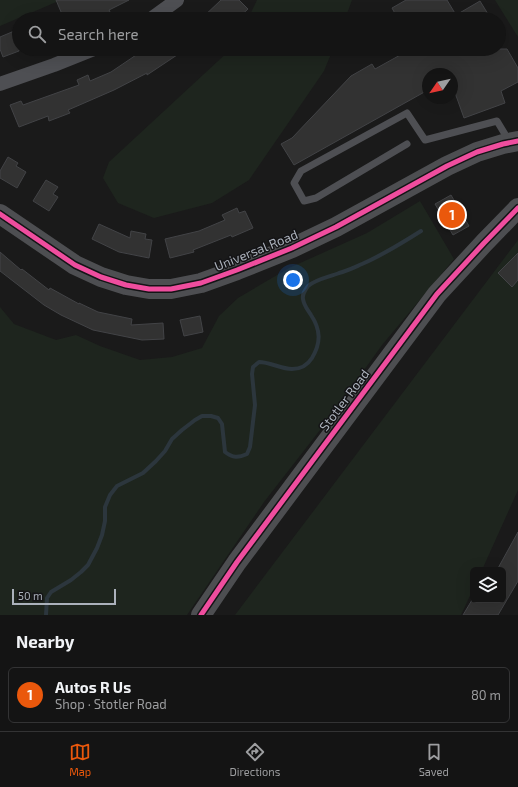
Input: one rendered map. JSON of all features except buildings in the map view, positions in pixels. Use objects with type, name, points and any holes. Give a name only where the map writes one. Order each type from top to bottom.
[{"type":"street","points":[[161,12],[177,0]]},
{"type":"street","points":[[0,84],[76,56]]},
{"type":"street","name":"Universal Road","points":[[0,214],[75,265],[101,277],[126,285],[149,289],[171,289],[201,283],[292,248],[336,227],[447,166],[477,152],[502,144],[514,142]]},
{"type":"street","name":"Stotler Road","points":[[200,615],[242,556],[437,294],[518,208]]},
{"type":"lane","points":[[407,144],[316,198],[304,201],[294,183],[301,171],[407,113],[424,140],[497,121],[514,142]]},
{"type":"shaded area","points":[[0,0],[61,0],[33,12],[12,12],[12,21],[0,26]]},
{"type":"shaded area","points":[[257,0],[352,0],[348,12],[251,12]]},
{"type":"shaded area","points":[[495,0],[518,0],[518,37],[506,18],[506,12],[502,12]]},
{"type":"shaded area","points":[[223,56],[330,56],[324,71],[249,180],[212,203],[154,218],[118,203],[103,178],[109,162]]},
{"type":"shaded area","points":[[420,201],[454,259],[382,345],[334,412],[264,502],[187,615],[0,615],[0,307],[14,324],[56,340],[76,335],[100,346],[140,360],[172,357],[202,348],[219,316],[238,298],[289,268],[367,233]]},
{"type":"shaded area","points":[[518,240],[518,490],[483,567],[470,567],[470,596],[461,615],[235,615]]},
{"type":"waterway","points":[[46,615],[47,598],[51,592],[71,580],[88,565],[102,535],[105,521],[105,507],[110,495],[117,486],[143,473],[156,461],[165,451],[172,439],[182,430],[202,416],[218,418],[222,424],[225,452],[236,457],[247,454],[250,447],[255,405],[252,374],[253,367],[259,362],[288,369],[301,368],[310,361],[317,347],[319,336],[317,326],[305,306],[303,299],[303,294],[308,286],[319,280],[348,270],[370,260],[392,249],[421,231]]},
{"type":"cycle path","points":[[0,214],[75,265],[101,277],[126,285],[149,289],[171,289],[201,283],[292,248],[336,227],[447,166],[477,152],[518,141]]},
{"type":"cycle path","points":[[201,615],[237,562],[437,294],[518,208]]},
{"type":"place","name":"Autos R Us","points":[[452,215]]}]
